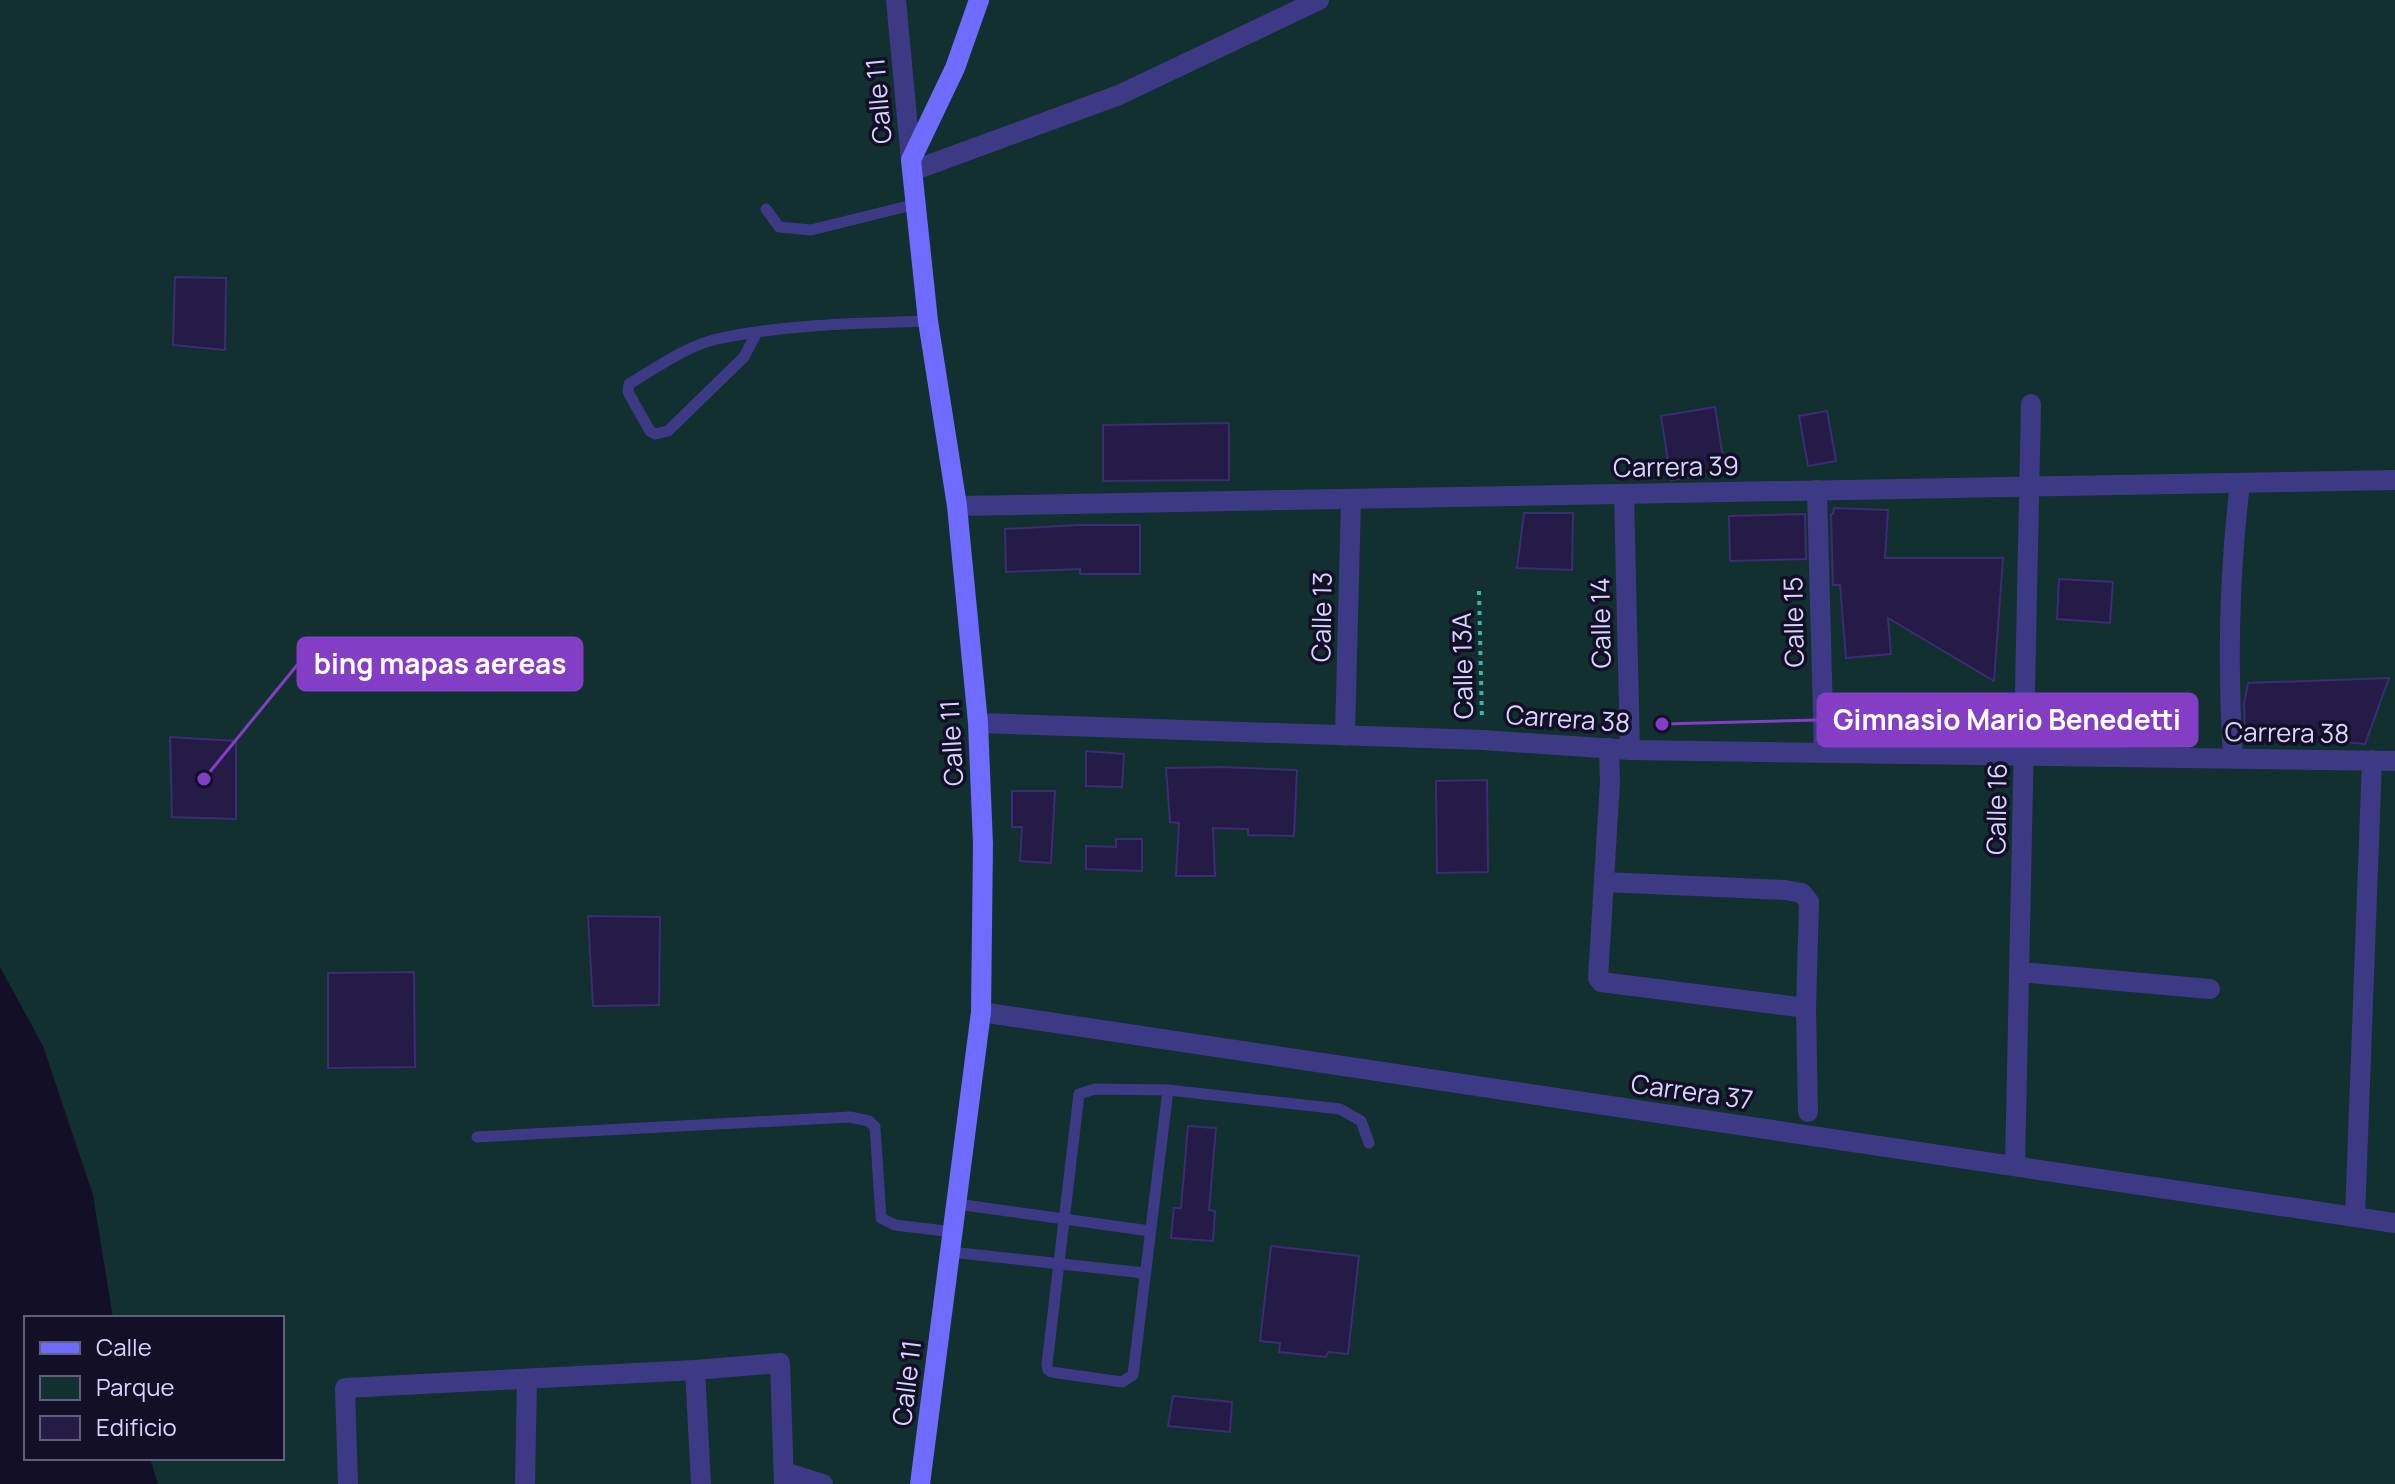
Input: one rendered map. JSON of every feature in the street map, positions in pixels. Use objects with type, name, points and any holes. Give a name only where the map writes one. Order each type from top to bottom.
[{"type":"main road","points":[[911,166],[955,68],[979,0]]},
{"type":"main road","name":"Calle 11","points":[[911,166],[928,321],[957,506],[978,723],[983,844],[981,1012],[920,1484]]},
{"type":"street","name":"Calle 11","points":[[896,0],[911,166]]},
{"type":"street","points":[[911,166],[1119,95],[1319,0]]},
{"type":"street","name":"Calle 16","points":[[2015,1166],[2031,404]]},
{"type":"street","name":"Carrera 39","points":[[957,506],[2395,480]]},
{"type":"street","points":[[2233,758],[2228,620],[2240,483]]},
{"type":"street","name":"Calle 15","points":[[1817,490],[1824,753]]},
{"type":"street","name":"Calle 14","points":[[1624,494],[1630,750]]},
{"type":"street","name":"Calle 13","points":[[1345,736],[1351,499]]},
{"type":"street","name":"Carrera 38","points":[[978,723],[1483,740],[1630,750],[2395,761]]},
{"type":"street","points":[[1609,748],[1610,782],[1598,978],[1601,982],[1806,1008]]},
{"type":"street","points":[[2355,1217],[2372,760]]},
{"type":"street","points":[[1604,882],[1802,893],[1809,902],[1806,1008],[1808,1112]]},
{"type":"street","points":[[2019,972],[2210,989]]},
{"type":"street","name":"Carrera 37","points":[[981,1012],[2395,1223]]},
{"type":"street","points":[[348,1484],[345,1388],[780,1363],[784,1478],[823,1484]]},
{"type":"street","points":[[695,1370],[701,1484]]},
{"type":"street","points":[[525,1484],[527,1379]]},
{"type":"lane","points":[[766,209],[779,227],[811,230],[916,204]]},
{"type":"lane","points":[[756,334],[744,357],[668,431],[655,434],[650,431],[628,392],[629,384],[715,339],[829,323],[928,321]]},
{"type":"lane","points":[[1168,1090],[1133,1375],[1122,1382],[1051,1372],[1048,1370],[1079,1094],[1095,1089],[1168,1090],[1340,1109],[1361,1121],[1369,1143]]},
{"type":"lane","points":[[477,1137],[850,1117],[869,1121],[875,1127],[881,1218],[952,1242],[1060,1264],[1145,1273]]},
{"type":"lane","points":[[957,1204],[1150,1231]]},
{"type":"path","name":"Calle 13A","points":[[1479,591],[1483,740]]},
{"type":"green space","points":[[0,0],[2395,0],[2395,1484],[158,1484],[151,1460],[284,1460],[284,1316],[113,1316],[93,1195],[43,1046],[0,967]]},
{"type":"building","points":[[175,277],[226,278],[225,350],[173,345]]},
{"type":"building","points":[[1715,407],[1725,471],[1671,480],[1661,416]]},
{"type":"building","points":[[1827,411],[1836,461],[1808,466],[1799,416]]},
{"type":"building","points":[[1229,423],[1229,480],[1103,481],[1103,425]]},
{"type":"building","points":[[1834,508],[1888,510],[1885,558],[2003,558],[1994,681],[1888,618],[1891,654],[1846,658],[1840,585],[1833,585],[1831,514]]},
{"type":"building","points":[[1524,513],[1573,513],[1572,570],[1517,568]]},
{"type":"building","points":[[1805,514],[1806,559],[1730,561],[1729,516]]},
{"type":"building","points":[[1140,525],[1140,574],[1080,574],[1080,569],[1006,572],[1005,529]]},
{"type":"building","points":[[2059,579],[2113,582],[2110,623],[2057,619]]},
{"type":"building","points":[[2389,678],[2365,744],[2245,733],[2244,704],[2248,683]]},
{"type":"building","points":[[170,737],[236,741],[236,819],[172,817]]},
{"type":"building","points":[[1086,751],[1124,754],[1122,787],[1086,786]]},
{"type":"building","points":[[1166,768],[1297,770],[1294,836],[1248,835],[1248,829],[1213,828],[1215,876],[1176,876],[1179,823],[1170,822]]},
{"type":"building","points":[[1487,780],[1488,872],[1437,873],[1436,781]]},
{"type":"building","points":[[1012,791],[1055,791],[1051,863],[1020,861],[1022,827],[1012,827]]},
{"type":"building","points":[[1116,839],[1142,839],[1142,871],[1086,869],[1086,846],[1116,847]]},
{"type":"building","points":[[588,916],[660,917],[659,1005],[593,1006]]},
{"type":"building","points":[[414,972],[415,1067],[328,1068],[328,973]]},
{"type":"building","points":[[1188,1126],[1216,1128],[1209,1210],[1215,1211],[1213,1241],[1171,1238],[1174,1208],[1181,1208]]},
{"type":"building","points":[[1271,1246],[1359,1256],[1348,1354],[1328,1352],[1326,1357],[1279,1352],[1280,1343],[1260,1341]]},
{"type":"building","points":[[1173,1396],[1232,1402],[1230,1432],[1168,1426]]},
{"type":"place","name":"Gimnasio Mario Benedetti","points":[[1662,724]]},
{"type":"place","name":"bing mapas aereas","points":[[204,779]]}]
